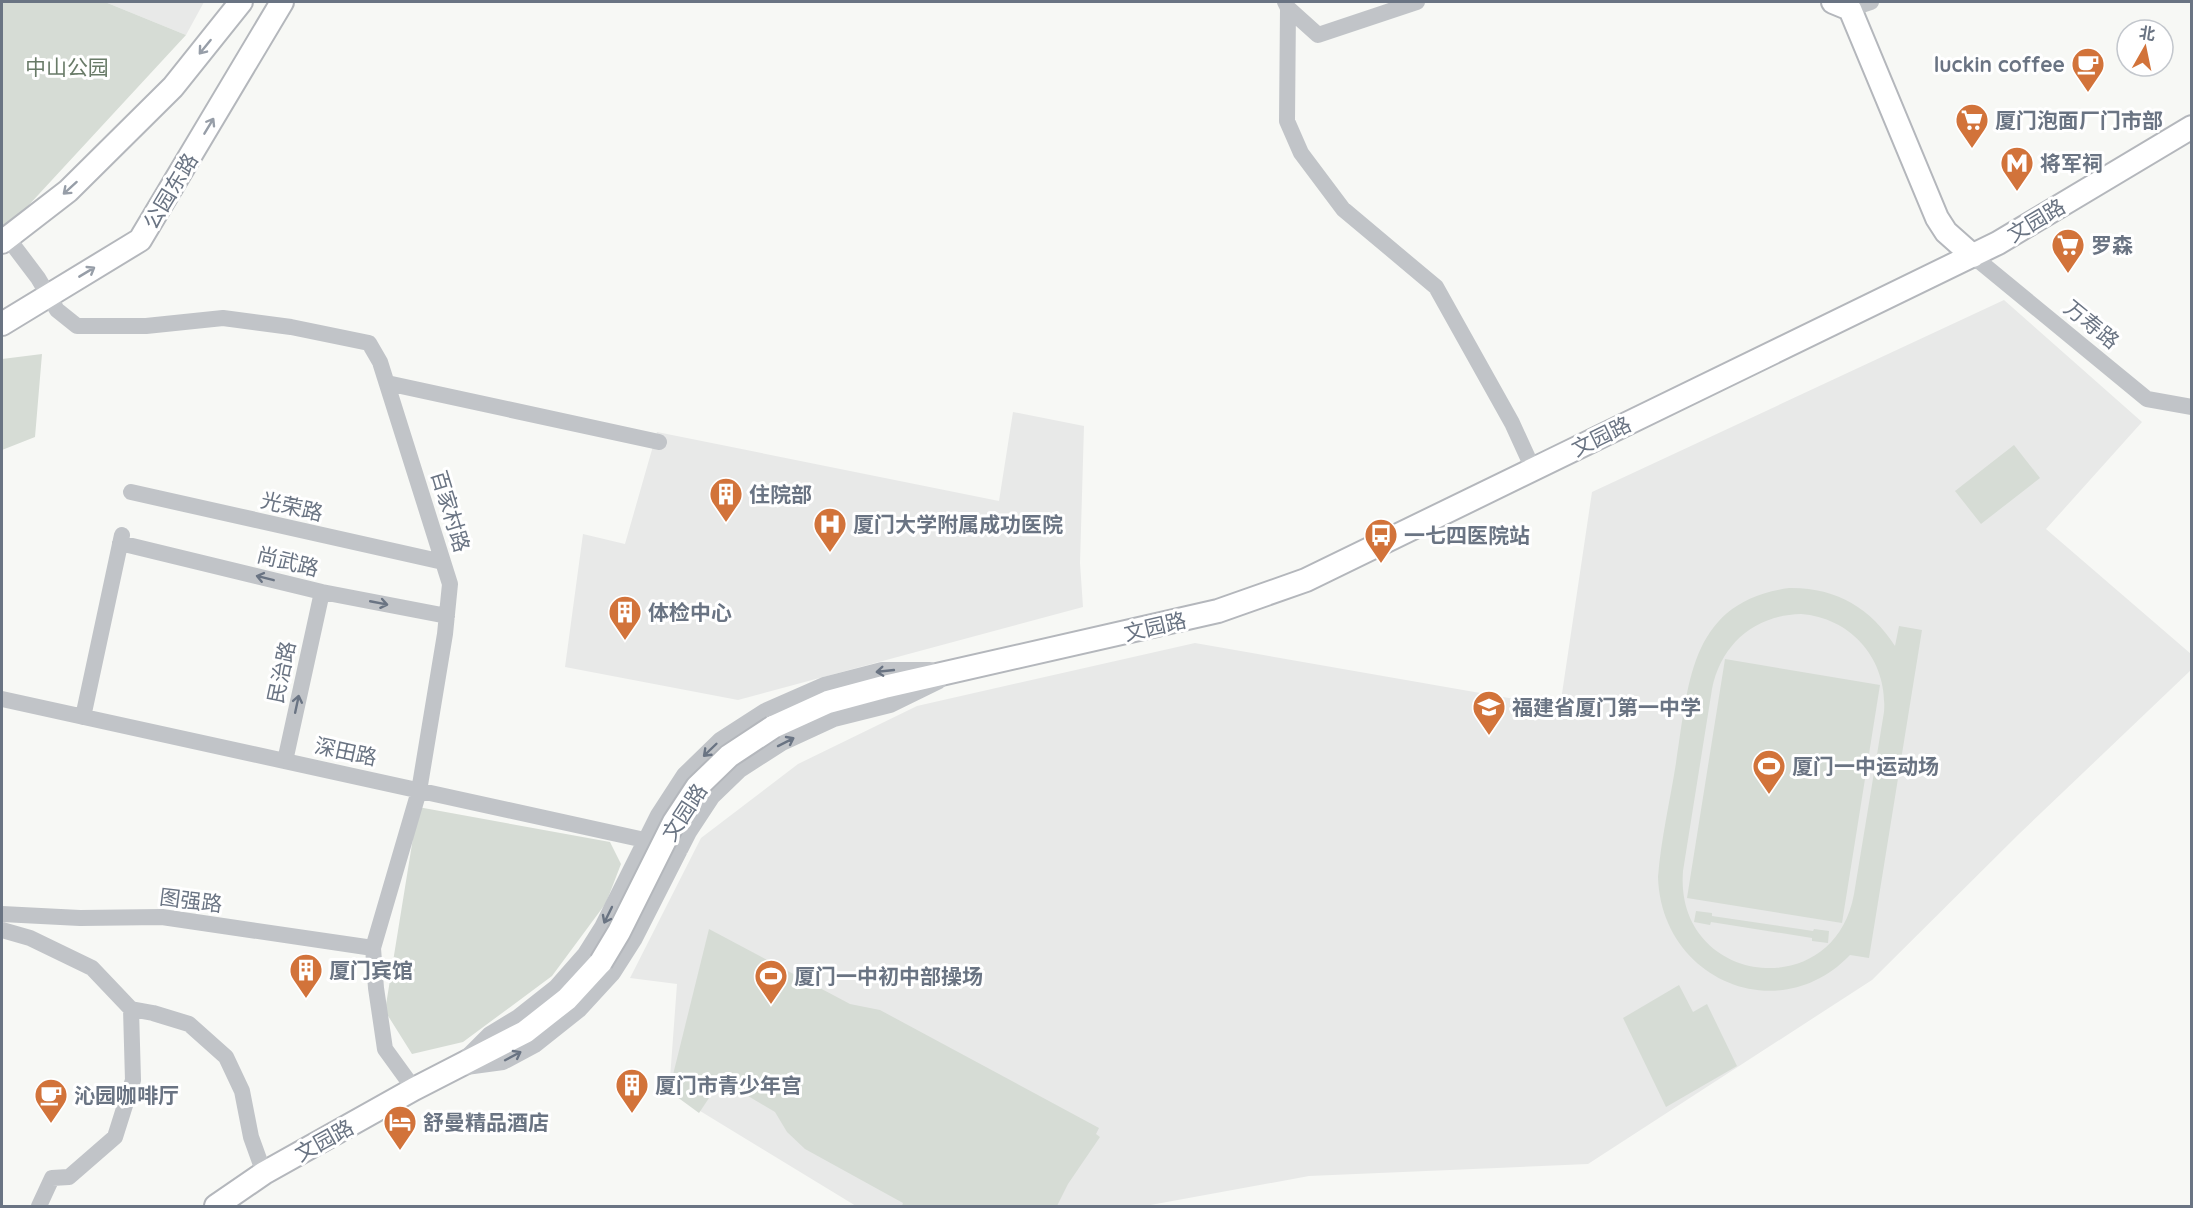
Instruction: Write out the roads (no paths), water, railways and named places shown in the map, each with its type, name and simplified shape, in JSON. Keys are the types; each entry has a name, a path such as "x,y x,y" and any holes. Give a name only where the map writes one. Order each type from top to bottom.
{"main road":[{"path":"4,240 68,191 173,87 241,2"},
{"name":"公园东路","path":"2,324 140,240 282,2"},
{"path":"1841,5 1937,218 1946,232 1973,256"},
{"name":"文园路","path":"216,1206 264,1173 414,1089 525,1032 567,999 601,962 619,932 674,822 697,787 729,756 773,727 828,702 1218,611 1306,580 1973,256 2192,127"}],"street":[{"path":"1287,5 1318,35 1417,2"},
{"path":"1841,5 1871,2"},
{"path":"1287,5 1287,121 1302,153 1343,209 1436,287 1512,423 1533,469"},
{"name":"百家村路","path":"4,240 38,278 57,310 77,326 146,326 223,318 291,327 369,343 380,362 450,584 419,790 374,948 376,988 385,1049 414,1089"},
{"name":"万寿路","path":"1973,256 2148,399 2192,407"},
{"path":"387,383 659,442"},
{"name":"光荣路","path":"131,492 443,562"},
{"name":"尚武路","path":"83,717 121,538 322,592 447,616"},
{"name":"民治路","path":"285,761 322,592"},
{"path":"456,1069 490,1034 518,1017 556,987 585,954 602,927 658,815 684,775 720,740 765,711 824,685 882,670 964,669"},
{"path":"456,1069 503,1062 535,1045 579,1010 613,973 634,940 681,848 712,796 740,770 782,743 834,719 890,705 964,669"},
{"name":"深田路","path":"2,699 681,848"},
{"name":"图强路","path":"2,914 80,918 162,916 374,948"},
{"path":"2,930 30,938 92,968 131,1009 189,1024 226,1058 242,1090 251,1137 264,1173"},
{"path":"39,1206 52,1178 69,1177 115,1137 133,1080 131,1009"}],"place":[{"name":"luckin coffee","path":"2088,93"},
{"name":"厦门泡面厂门市部","path":"1972,149"},
{"name":"将军祠","path":"2017,192"},
{"name":"罗森","path":"2068,274"},
{"name":"住院部","path":"726,523"},
{"name":"厦门大学附属成功医院","path":"830,553"},
{"name":"一七四医院站","path":"1381,564"},
{"name":"体检中心","path":"625,641"},
{"name":"福建省厦门第一中学","path":"1489,736"},
{"name":"厦门一中运动场","path":"1769,795"},
{"name":"厦门宾馆","path":"306,999"},
{"name":"厦门一中初中部操场","path":"771,1005"},
{"name":"厦门市青少年宫","path":"632,1114"},
{"name":"沁园咖啡厅","path":"51,1124"},
{"name":"舒曼精品酒店","path":"400,1151"}],"park label":[{"name":"中山公园","path":"67,67"}]}
